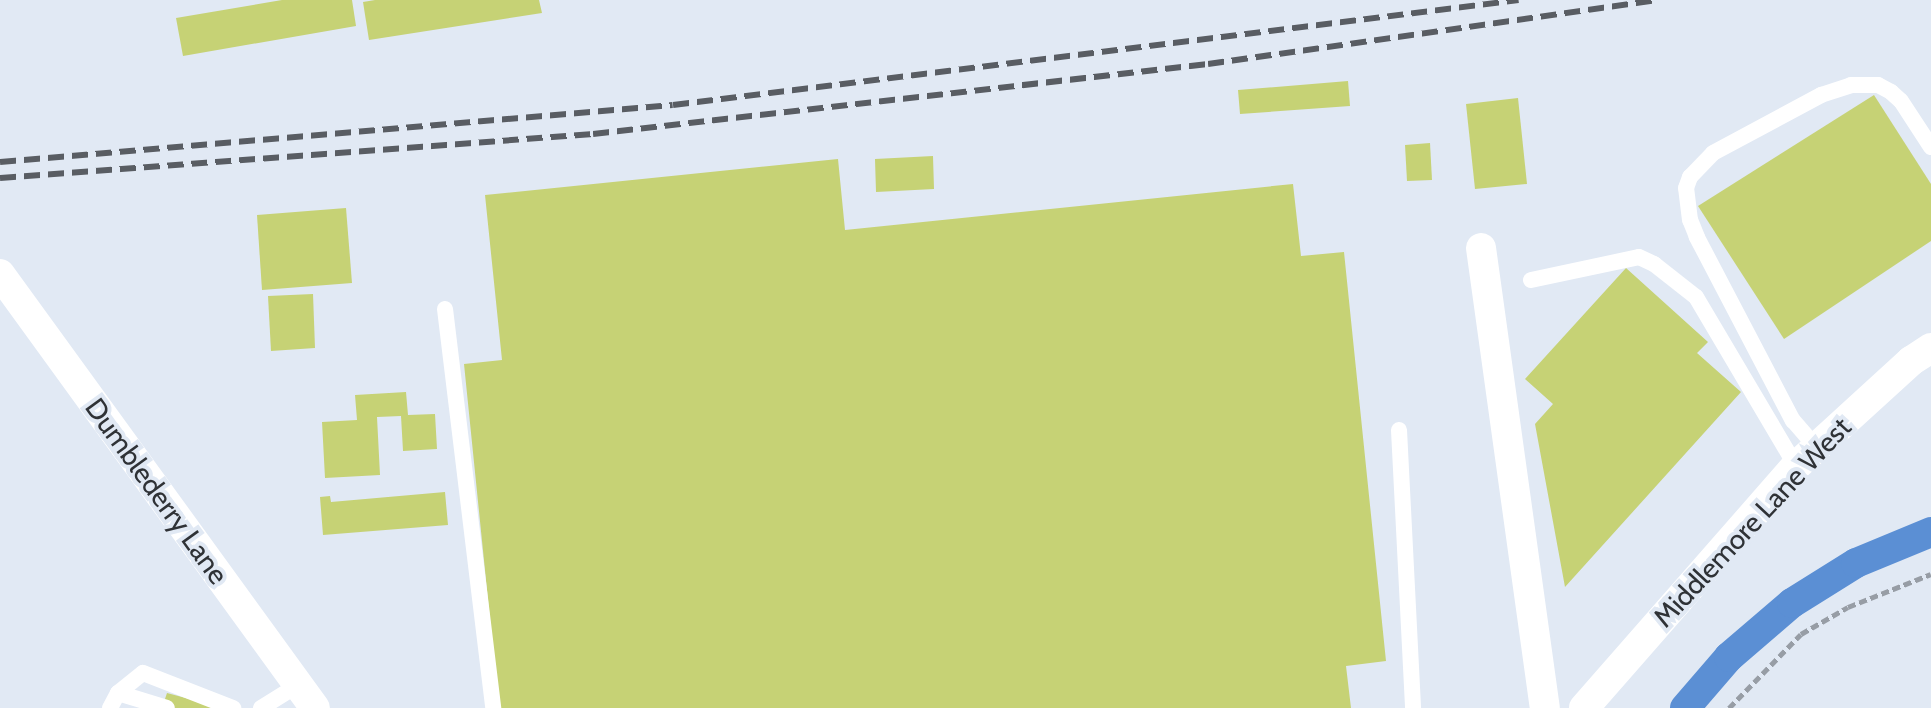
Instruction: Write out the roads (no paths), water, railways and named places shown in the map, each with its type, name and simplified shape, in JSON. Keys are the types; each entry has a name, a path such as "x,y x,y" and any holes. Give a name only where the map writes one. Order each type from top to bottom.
{"street":[{"path":"1481,248 1545,708"},
{"name":"Dumblederry Lane","path":"8,286 306,697"},
{"name":"Middlemore Lane West","path":"1584,708 1806,457 1911,361 1931,348"}],"lane":[{"path":"1806,457 1793,421 1697,237 1690,220 1686,188 1690,177 1713,153 1821,95 1851,85 1878,85 1891,92 1901,101 1931,147"},
{"path":"1531,280 1639,257 1654,264 1696,297 1806,457"},
{"path":"445,309 493,708"},
{"path":"1399,430 1413,708"},
{"path":"114,700 143,673 233,708"},
{"path":"261,708 306,697"},
{"path":"114,700 167,708"}],"waterway":[{"path":"1685,708 1729,657 1792,603 1856,563 1931,532"}],"railway":[{"path":"0,162 673,105 1519,0"},
{"path":"0,178 593,134 1208,64 1655,0"}]}
